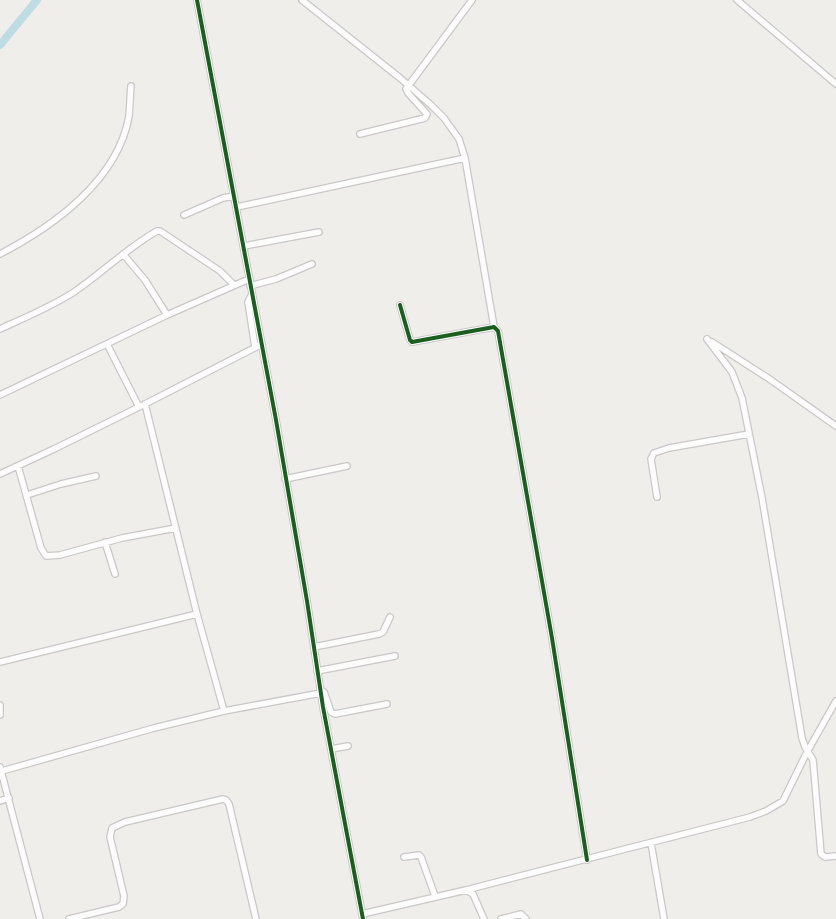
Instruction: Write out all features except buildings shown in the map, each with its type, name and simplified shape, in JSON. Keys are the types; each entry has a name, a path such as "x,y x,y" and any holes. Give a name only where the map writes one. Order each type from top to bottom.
{"street":[{"path":"197,0 262,344 286,479 320,691 362,916 435,896 466,890 587,860 750,817 778,805 783,801 807,752 836,701"},
{"path":"302,0 408,84 444,118 459,139 465,158 494,327 498,331 502,350 515,434 552,638 587,860"},
{"path":"360,134 425,118 427,114 408,94 406,89 408,84 472,0"},
{"path":"737,0 836,84"},
{"path":"0,254 50,224 75,205 91,188 119,146 129,116 131,86"},
{"path":"237,208 465,158"},
{"path":"184,215 223,198 234,196"},
{"path":"0,329 72,293 140,241 157,231 160,231 220,271 234,285"},
{"path":"244,246 319,232"},
{"path":"123,254 145,280 167,315"},
{"path":"250,286 276,279 312,264"},
{"path":"0,395 167,315 249,279"},
{"path":"252,294 248,302 255,347"},
{"path":"400,305 412,342 494,327"},
{"path":"836,426 768,378 707,339 732,372 742,398 762,498 802,738 807,752 813,760 821,854 825,857 836,856"},
{"path":"107,344 139,407"},
{"path":"0,474 139,407 262,344"},
{"path":"145,404 197,614 224,711"},
{"path":"657,497 652,459 654,453 669,448 749,434"},
{"path":"18,466 42,548 46,556 60,555 105,542 176,528"},
{"path":"286,479 347,466"},
{"path":"27,495 61,484 96,476"},
{"path":"105,542 115,574"},
{"path":"0,662 197,614"},
{"path":"314,647 379,634 383,632 390,616"},
{"path":"317,671 395,656"},
{"path":"40,919 1,769 224,711 320,691 324,692 331,712 335,714 387,704"},
{"path":"0,705 0,715"},
{"path":"331,749 348,746"},
{"path":"0,800 9,798"},
{"path":"69,919 123,904 124,896 110,838 112,828 125,822 223,799 226,800 228,804 256,919"},
{"path":"651,843 664,919"},
{"path":"404,857 419,855 421,857 435,896"},
{"path":"466,890 473,894 484,919"},
{"path":"501,919 521,914 526,919"}],"waterway":[{"path":"0,45 37,0"}],"cycle path":[{"path":"197,0 276,420 307,601 323,707 363,919"},
{"path":"400,305 410,340 412,342 494,327 498,331 552,638 587,860"}]}
